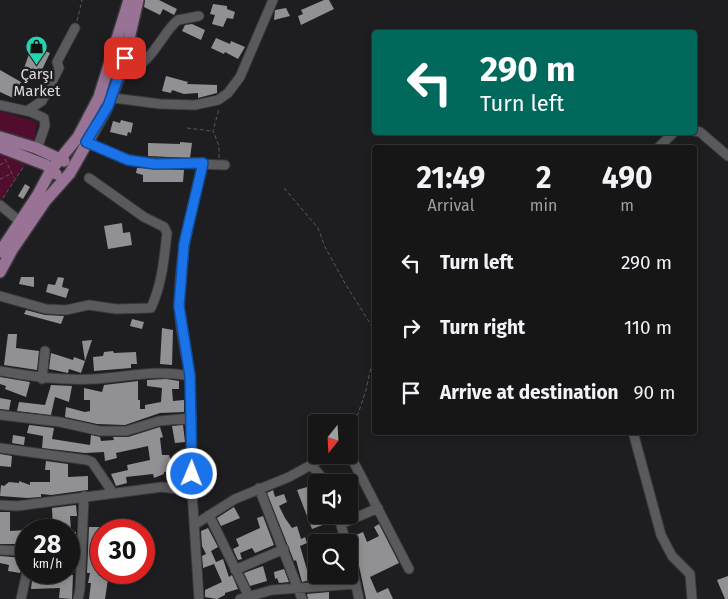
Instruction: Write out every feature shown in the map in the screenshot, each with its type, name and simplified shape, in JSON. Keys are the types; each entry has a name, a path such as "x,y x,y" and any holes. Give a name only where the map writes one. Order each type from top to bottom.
{"main road":[{"path":"0,272 51,170 78,137 99,97 129,0"},
{"path":"0,252 74,166 111,98 122,69 138,0"},
{"path":"0,137 34,153 51,170 64,179"},
{"path":"1,151 34,153 59,158 74,166"}],"street":[{"path":"99,97 160,104 195,104 218,100 228,93 240,77 273,0"},
{"path":"109,66 122,69 132,68 146,59 178,20 198,16"},
{"path":"27,111 42,101 59,68 57,62 75,28"},
{"path":"0,105 41,115 45,122 34,153"},
{"path":"697,131 728,156"},
{"path":"661,145 671,135"},
{"path":"86,142 128,160 155,164 203,163 222,165"},
{"path":"199,599 192,491 190,376 179,306 184,244 203,163"},
{"path":"0,296 46,309 66,310 89,305 116,309 151,308 158,294 162,275 167,234 164,227 144,217 89,178"},
{"path":"0,205 24,225"},
{"path":"42,379 45,351"},
{"path":"0,371 42,379 97,379 140,373 174,373 190,376"},
{"path":"0,415 60,422 100,431 126,431 159,421 192,418"},
{"path":"634,435 660,535 672,556 690,574 692,599"},
{"path":"0,448 92,462 113,492"},
{"path":"194,525 259,488 288,478 311,464 319,474"},
{"path":"355,464 409,569"},
{"path":"0,505 17,506 162,487 192,491"},
{"path":"259,488 302,599"},
{"path":"78,599 84,496"},
{"path":"358,517 378,508"},
{"path":"209,515 246,598 298,588 356,584 359,599"},
{"path":"341,524 344,534"},
{"path":"235,570 284,549"},
{"path":"0,550 15,550"},
{"path":"21,599 24,584"}],"path":[{"path":"75,28 82,0"},
{"path":"218,100 219,110 213,131 219,146 222,165"},
{"path":"188,128 213,131"},
{"path":"1,151 14,179"},
{"path":"0,205 14,179 34,153"},
{"path":"0,165 6,162"},
{"path":"0,176 1,179 12,174"},
{"path":"284,188 318,228 342,277 372,326"},
{"path":"358,414 372,363"}],"shaded area":[{"path":"0,111 37,122 34,143 0,133"},
{"path":"0,152 27,162 0,202"}],"building":[{"path":"145,0 159,0 177,9 174,15 163,9 160,15 144,7"},
{"path":"324,0 329,0 334,9 301,25 298,16 303,14 301,10"},
{"path":"213,4 227,6 227,9 235,12 233,19 227,18 223,27 212,24 215,15 210,14"},
{"path":"286,8 290,16 274,20 275,10"},
{"path":"192,24 205,30 201,40 182,31 185,25"},
{"path":"216,38 230,44 231,41 245,47 238,59 225,52 224,54 211,48"},
{"path":"32,46 50,53 39,76 24,68"},
{"path":"0,70 21,82 13,98 0,92"},
{"path":"166,76 188,82 187,84 217,85 217,93 198,98 198,93 184,94 172,90 171,93 162,91"},
{"path":"121,120 133,123 131,133 128,132 127,136 110,132 113,121 120,123"},
{"path":"180,142 192,143 190,158 148,156 148,143 180,144"},
{"path":"137,168 184,170 183,182 143,182 143,175 136,173"},
{"path":"25,184 30,187 23,199 18,196"},
{"path":"122,223 123,233 130,232 132,245 108,249 104,226"},
{"path":"21,277 34,277 34,287 19,284"},
{"path":"58,277 64,278 62,287 69,289 66,298 46,292 48,284 55,285"},
{"path":"26,310 45,315 64,316 61,324 24,314"},
{"path":"132,319 144,322 142,329 130,326"},
{"path":"162,328 173,330 172,365 160,364"},
{"path":"8,334 17,334 16,348 39,351 37,370 4,365"},
{"path":"92,340 85,361 82,341"},
{"path":"113,351 114,353 136,352 137,364 131,364 131,368 94,371 93,357 103,356 104,352"},
{"path":"51,353 73,360 74,357 85,361 81,373 69,369 68,373 49,369"},
{"path":"0,377 30,382 26,397 5,389 6,386 0,384"},
{"path":"166,379 179,381 179,389 172,389 173,401 184,400 184,412 160,413 125,425 97,424 65,417 66,407 85,412 90,411 90,400 84,400 84,388 102,392 104,385 138,381 140,409 145,409 145,405 161,402 162,388 147,386 147,380"},
{"path":"51,385 72,386 69,402 55,397 51,415 17,411 19,402 45,405"},
{"path":"0,398 11,400 9,410 0,409"},
{"path":"29,425 54,428 52,439 90,445 91,435 100,437 101,441 114,440 113,437 128,437 160,427 163,437 160,438 162,455 169,455 174,471 164,472 164,474 154,478 153,474 126,477 127,483 116,486 111,474 128,470 127,465 150,460 148,446 116,453 117,458 105,461 104,452 85,453 42,448 43,436 27,433"},
{"path":"183,425 185,442 175,443 172,426"},
{"path":"13,435 25,437 24,445 12,443"},
{"path":"0,454 12,456 11,467 0,466"},
{"path":"185,454 185,470 181,470 177,455"},
{"path":"46,461 68,464 68,477 88,476 88,490 51,495 41,494 41,497 27,498 0,496 1,485 4,486 9,482 19,483 19,481 30,485 30,482 50,482 50,470 45,470"},
{"path":"307,487 308,489 308,519 297,490"},
{"path":"273,490 275,497 284,494 287,502 279,506 292,528 297,526 301,539 305,537 307,543 300,546 308,573 308,580 302,582 296,560 294,561 267,493"},
{"path":"76,505 77,516 70,516 70,519 52,519 52,508"},
{"path":"234,507 240,518 221,526 217,518"},
{"path":"0,512 10,512 10,531 15,531 15,544 0,544"},
{"path":"263,516 274,545 255,553 252,548 240,553 242,559 238,560 233,549 239,546 236,539 260,528 257,518"},
{"path":"310,524 325,524 312,529"},
{"path":"379,524 399,563 370,577 377,593 388,588 393,599 366,599 358,561 358,534 363,532 367,542 379,536 374,527"},
{"path":"89,527 90,527 90,573 87,573"},
{"path":"208,528 218,547 211,551 216,562 223,559 229,577 232,575 238,589 225,593 225,595 217,599 205,597 205,590 222,582 214,564 203,568 202,556 206,554 202,546 201,531"},
{"path":"0,556 15,557 15,572 8,571 9,565 0,563"},
{"path":"263,566 267,581 250,586 244,573"},
{"path":"284,569 289,582 279,583 277,578 275,579 274,572"},
{"path":"728,576 728,599 725,599 717,580"},
{"path":"32,584 73,584 72,599 59,598 60,588 31,589"},
{"path":"91,584 107,584 105,599 89,599"},
{"path":"329,592 329,599 308,599 307,594"}],"place":[{"name":"Çarşı Market","path":"37,65"}],"route":[{"path":"125,58 108,106 86,142 128,160 155,164 203,163 184,244 179,306 190,376 192,474"}]}
